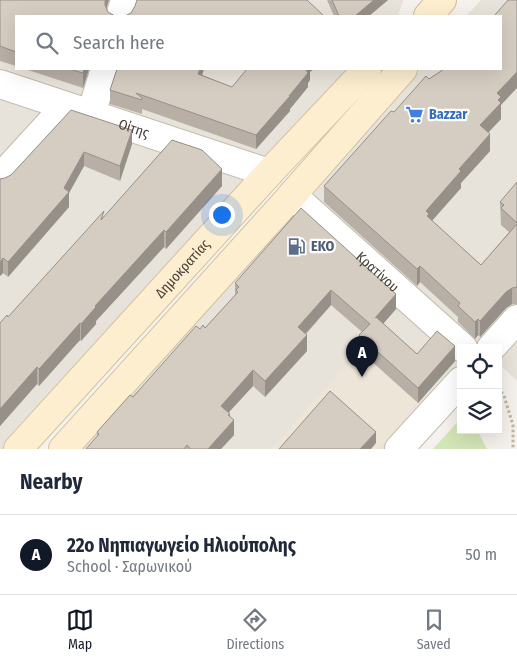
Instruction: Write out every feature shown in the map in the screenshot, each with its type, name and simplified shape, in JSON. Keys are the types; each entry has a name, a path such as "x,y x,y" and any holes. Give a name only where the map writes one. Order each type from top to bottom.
{"street":[{"path":"120,15 125,0"},
{"path":"429,15 442,0"},
{"path":"0,178 78,110 103,70"},
{"name":"Δημοκρατίας","path":"18,449 269,173 366,70"},
{"path":"63,449 402,70"},
{"name":"Οίτης","path":"0,84 269,173"},
{"name":"Κρατίνου","path":"292,195 459,344"},
{"path":"495,344 517,319"},
{"path":"399,449 457,385"}],"path":[{"path":"499,389 504,396 513,425 513,449"}],"shaded area":[{"path":"0,0 403,0 398,15 15,15 15,70 349,70 5,449 0,449"},
{"path":"481,0 517,0 517,381 502,367 502,344 457,344 457,378 393,449 74,449 417,70 502,70 502,15 467,15"},
{"path":"359,350 418,403 378,449 271,449"}],"green space":[{"path":"457,422 457,434 479,434 487,449 433,449"}],"building":[{"path":"0,0 105,0 108,12 113,15 15,15 15,52 0,46"},
{"path":"137,0 307,0 323,15 127,15 131,13"},
{"path":"332,0 374,0 356,15 339,15"},
{"path":"508,0 517,0 517,72 497,93 501,97 498,100 501,103 480,125 490,134 426,211 429,214 427,216 481,265 517,224 517,287 506,292 480,321 478,319 475,322 458,306 460,303 420,266 417,269 324,186 391,111 394,112 426,76 429,79 442,70 502,70 502,15 495,15"},
{"path":"72,70 84,70 83,73"},
{"path":"117,70 200,70 198,74 232,87 246,70 306,70 308,73 256,135 136,93 142,100 110,90"},
{"path":"71,110 132,130 120,166 84,152 64,188 69,192 8,262 3,258 0,262 0,179 11,175"},
{"path":"172,140 202,150 222,169 166,232 164,230 81,324 39,369 37,367 0,409 0,323 7,315 8,317 104,211 101,220"},
{"path":"517,182 517,223 501,208 504,205 500,202"},
{"path":"301,208 396,294 375,318 417,354 437,331 455,346 418,388 359,335 370,324 331,290 298,327 307,335 265,381 253,370 221,406 234,420 208,449 191,449 187,445 184,449 86,449 99,434 97,432 130,395 133,397 196,326 200,329 203,325 205,328 238,292 236,290 239,287 235,283"},
{"path":"330,391 376,432 360,449 279,449"}],"place":[{"name":"Bazzar","path":"415,114"},
{"name":"EKO","path":"297,246"},
{"name":"22ο Νηπιαγωγείο Ηλιούπολης","path":"362,377"}]}
